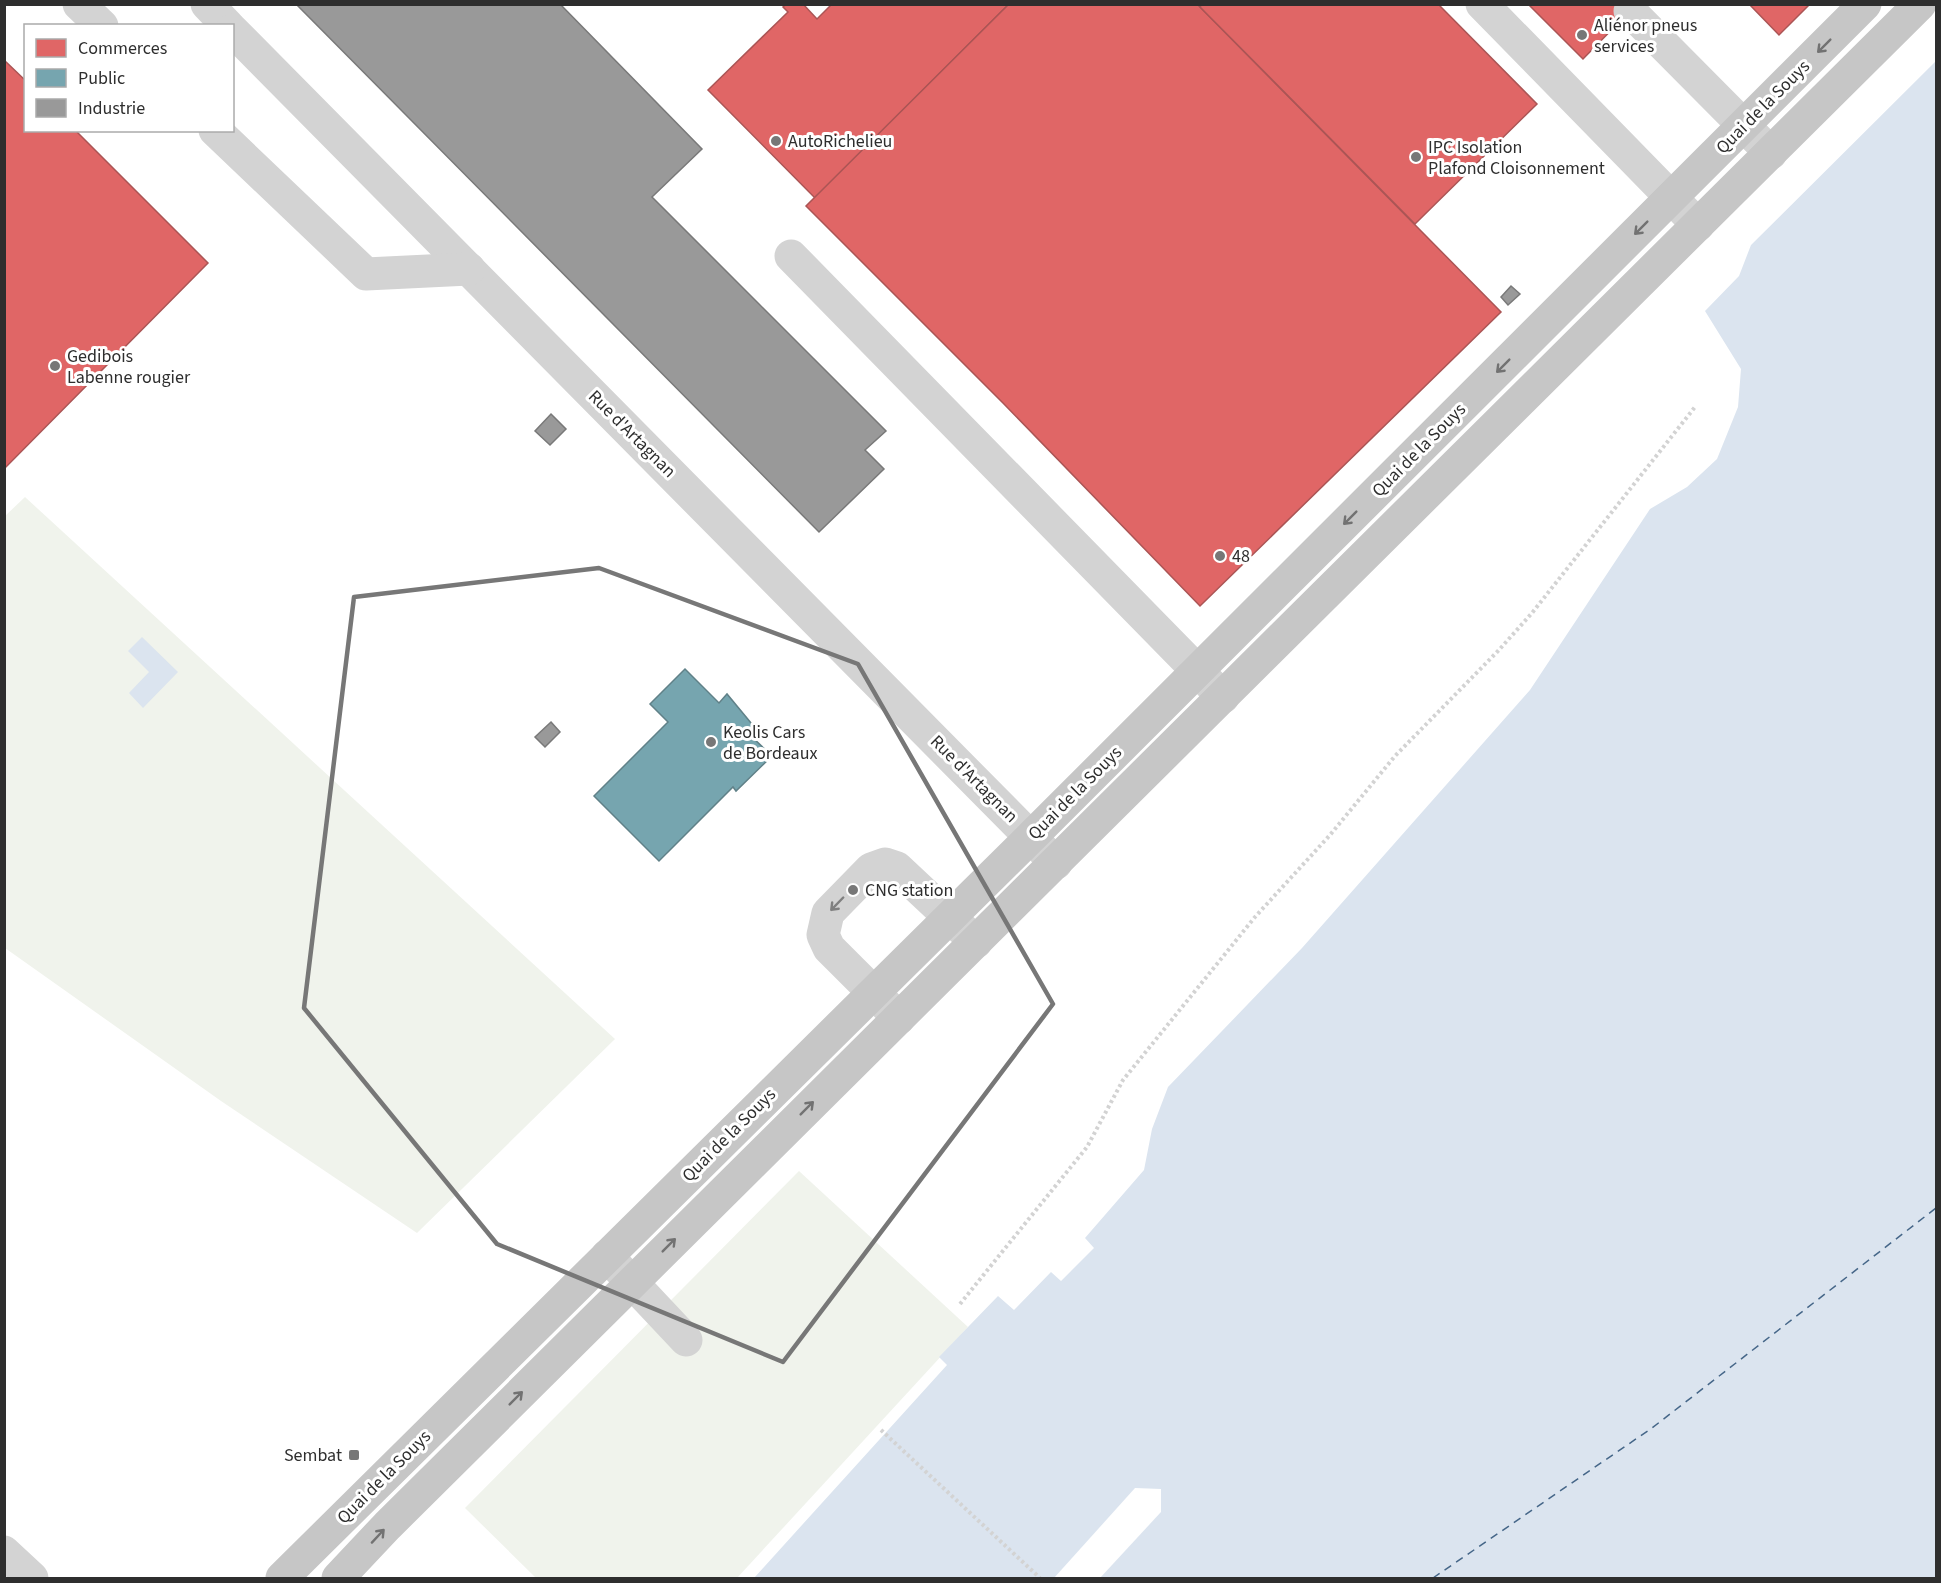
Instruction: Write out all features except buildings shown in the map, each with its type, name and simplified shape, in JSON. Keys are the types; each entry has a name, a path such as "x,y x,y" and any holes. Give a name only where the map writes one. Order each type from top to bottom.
{"main road":[{"name":"Quai de la Souys","path":"282,1578 1031,837 1865,4"},
{"name":"Quai de la Souys","path":"347,1569 387,1526 633,1281 1920,4"}],"street":[{"path":"79,4 100,24"},
{"path":"207,4 226,24"},
{"path":"1482,4 1698,225"},
{"path":"1630,11 1771,153"},
{"name":"Rue d'Artagnan","path":"234,32 1056,863"},
{"path":"217,132 366,274 469,269"},
{"path":"791,256 1223,697"},
{"path":"899,1018 830,948 823,935 828,913 860,879 872,868 885,864 897,868 976,942"},
{"path":"607,1256 633,1281 686,1340"},
{"path":"327,1533 347,1569"},
{"path":"4,1552 32,1578"}],"path":[{"path":"960,1304 1087,1147 1123,1080 1255,917 1330,835 1395,756 1532,613 1695,407"},
{"path":"881,1430 1040,1578"}],"highlighted area":[{"path":"599,568 858,664 1053,1004 783,1362 497,1244 304,1008 354,597"}],"shaded area":[{"path":"1936,61 1936,1578 754,1578 947,1365 939,1357 998,1296 1014,1310 1051,1272 1061,1281 1094,1248 1085,1238 1144,1170 1152,1129 1168,1087 1302,948 1530,690 1650,509 1687,487 1717,459 1738,407 1741,369 1705,311 1739,276 1751,245"},
{"path":"25,497 615,1039 417,1233 221,1101 5,948 4,517"},
{"path":"142,637 178,672 143,708 129,693 149,672 128,651"},
{"path":"799,1171 968,1327 737,1578 536,1578 465,1508"}],"pier":[{"path":"1135,1488 1161,1489 1161,1512 1100,1578 1054,1578"}],"ferry route":[{"path":"1433,1578 1652,1428 1936,1208"}],"place":[{"name":"Aliénor pneus services","path":"1582,35"},
{"name":"AutoRichelieu","path":"776,141"},
{"name":"IPC Isolation Plafond Cloisonnement","path":"1416,157"},
{"name":"Gedibois Labenne rougier","path":"55,366"},
{"name":"48","path":"1220,556"},
{"name":"Keolis Cars de Bordeaux","path":"711,742"},
{"name":"CNG station","path":"853,890"},
{"name":"Sembat","path":"354,1455"}]}
